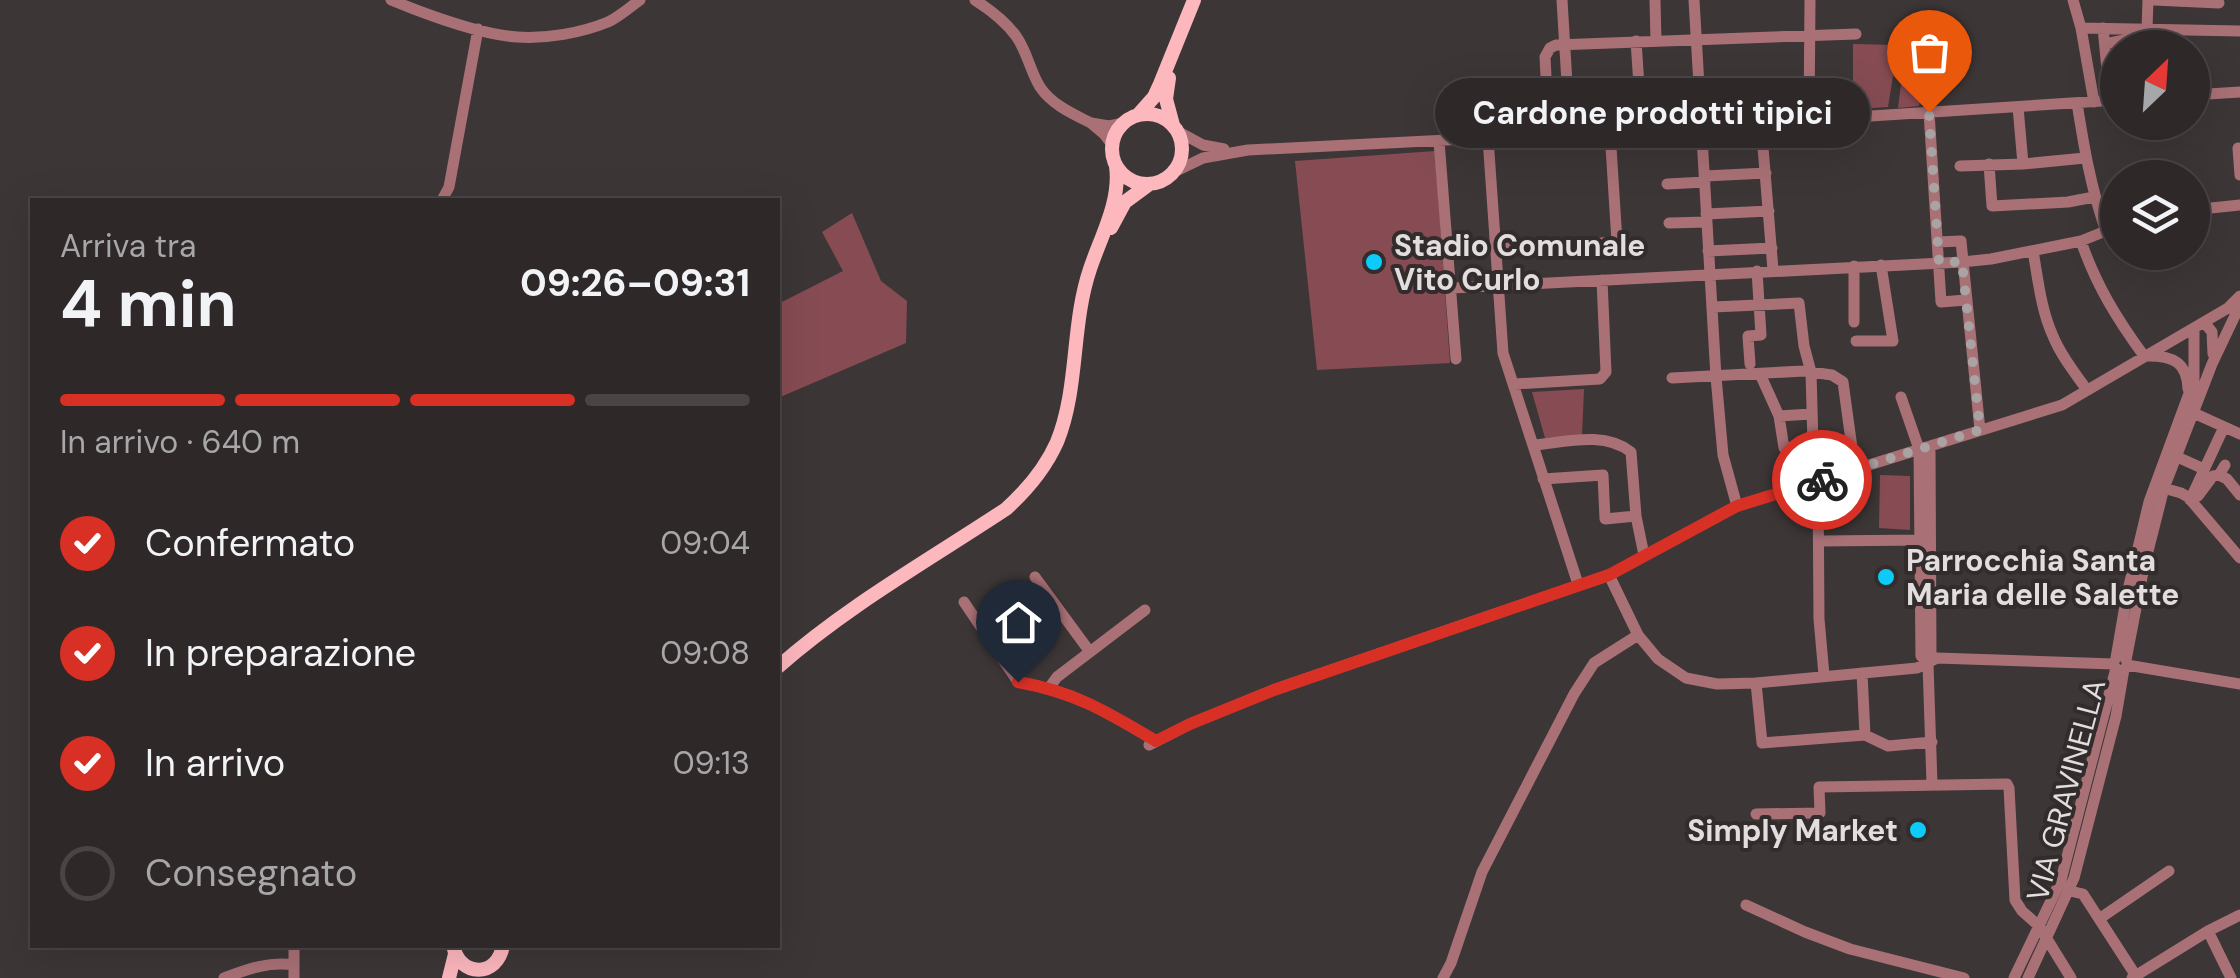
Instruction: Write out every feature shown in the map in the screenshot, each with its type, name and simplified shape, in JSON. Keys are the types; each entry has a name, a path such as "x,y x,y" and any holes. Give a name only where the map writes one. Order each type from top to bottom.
{"main road":[{"path":"780,665 836,621 1006,509 1044,467 1067,406 1084,288 1117,190 1112,146 1115,136 1154,97 1194,0"},
{"path":"1095,254 1125,202 1176,171 1182,156 1166,100 1174,53"},
{"path":"1131,119 1161,117 1176,129"},
{"path":"1116,166 1127,178 1149,184"},
{"path":"454,950 468,974 493,965 502,948"},
{"path":"448,978 454,950"}],"street":[{"path":"392,0 419,12 517,38 573,34 612,20 640,0"},
{"path":"974,0 986,6 1017,38 1040,87 1066,110 1108,126 1131,119"},
{"path":"1562,0 1570,132"},
{"path":"1655,0 1656,40"},
{"path":"1694,0 1716,377 1723,455 1737,506"},
{"path":"1809,119 1810,0"},
{"path":"2072,0 2082,28 2094,102"},
{"path":"2082,28 2234,31 2219,1 2151,0 2140,29"},
{"path":"443,198 478,29"},
{"path":"1550,134 1545,57 1550,48 1566,44 1856,34"},
{"path":"1636,42 1642,130"},
{"path":"2210,94 2240,92"},
{"path":"1176,171 1204,158 1248,150 2100,101"},
{"path":"2077,103 2085,158 2100,208"},
{"path":"2018,107 2023,164"},
{"path":"1929,112 1941,302 1966,300"},
{"path":"1092,122 1112,146"},
{"path":"1762,122 1773,270"},
{"path":"1176,129 1203,145 1248,150"},
{"path":"1586,244 1617,242 1610,131"},
{"path":"1488,138 1503,353 1578,584"},
{"path":"1439,142 1456,359"},
{"path":"2238,148 2240,176"},
{"path":"1960,166 2085,158"},
{"path":"1989,164 1992,206 2094,197"},
{"path":"1666,184 1766,173"},
{"path":"2210,208 2240,206"},
{"path":"1669,224 1768,211"},
{"path":"1452,288 1962,262 2033,251 2100,234"},
{"path":"1938,242 1961,241 1980,430"},
{"path":"2081,241 2092,275 2144,356"},
{"path":"1496,250 1568,245"},
{"path":"1708,252 1772,248"},
{"path":"2033,251 2052,334 2087,390"},
{"path":"1856,341 1893,341 1882,264"},
{"path":"1854,266 1854,322"},
{"path":"1750,364 1748,336 1761,335 1757,271"},
{"path":"1515,384 1600,379 1606,372 1602,280"},
{"path":"964,602 1018,682 1049,688 1099,707 1152,743 1274,690 1609,575 1737,506 2062,405 2228,308 2240,296"},
{"path":"1713,307 1800,303 1811,372 1814,445 1784,448 1779,416 1760,374"},
{"name":"VIA GRAVINELLA","path":"2014,978 2061,880 2120,664 2159,487 2188,410 2240,305"},
{"path":"2199,325 2212,332 2212,364"},
{"name":"VIA GRAVINELLA","path":"2159,487 2175,456 2188,410 2199,325"},
{"path":"2144,356 2166,356 2178,362 2188,377 2188,394"},
{"path":"1672,378 1811,372 1832,375 1843,382 1855,470"},
{"path":"1902,397 1925,448 1932,784"},
{"path":"2188,410 2240,434"},
{"path":"1779,416 1811,414"},
{"path":"2191,502 2224,426"},
{"path":"1534,445 1608,440 1631,452 1636,516 1644,555"},
{"path":"2175,456 2204,469"},
{"path":"2210,456 2240,495"},
{"path":"2191,502 2222,470 2240,472"},
{"path":"1544,478 1603,475 1605,519 1636,516"},
{"path":"1818,481 1819,619 1824,676"},
{"path":"2159,487 2180,492 2240,558"},
{"path":"1818,542 1925,540"},
{"path":"1609,575 1638,635 1658,659 1686,678 1717,684 1917,668 1937,658 2120,664 2240,684"},
{"path":"1035,577 1090,652"},
{"path":"1049,688 1057,676 1145,610"},
{"path":"1443,978 1482,872 1574,694 1594,663 1638,635"},
{"name":"VIA GRAVINELLA","path":"2028,978 2070,891 2116,716 2120,664"},
{"path":"1862,673 1864,735"},
{"path":"1756,683 1762,743 1864,735 1888,746 1932,742"},
{"path":"1756,814 1820,813 1820,786 2007,784 2016,900 2022,912 2039,926 2071,978"},
{"path":"2099,919 2170,870"},
{"path":"2070,891 2083,894 2134,977 2240,914"},
{"path":"1746,905 1850,949 1964,978"},
{"path":"2208,931 2231,978"},
{"path":"224,978 255,966 279,963 294,971"}],"shaded area":[{"path":"1853,44 1898,45 1888,107 1856,109"},
{"path":"1906,44 1933,47 1919,106 1898,108"},
{"name":"Stadio Comunale Vito Curlo","path":"1435,151 1450,363 1317,370 1295,161"},
{"path":"852,213 881,281 907,301 906,343 780,397 780,303 843,271 822,232"},
{"path":"1584,389 1582,436 1545,438 1532,392"},
{"path":"1880,475 1910,476 1910,530 1879,528"}],"way so far":[{"path":"1822,480 1980,430 1962,262 1939,262 1929,112"}],"place":[{"name":"Cardone prodotti tipici","path":"1929,112"},
{"name":"Stadio Comunale Vito Curlo","path":"1374,262"},
{"name":"Parrocchia Santa Maria delle Salette","path":"1886,577"},
{"name":"Simply Market","path":"1918,830"}],"route":[{"path":"1018,682 1049,688 1099,707 1156,741 1274,690 1609,575 1737,506 1822,480"}]}
